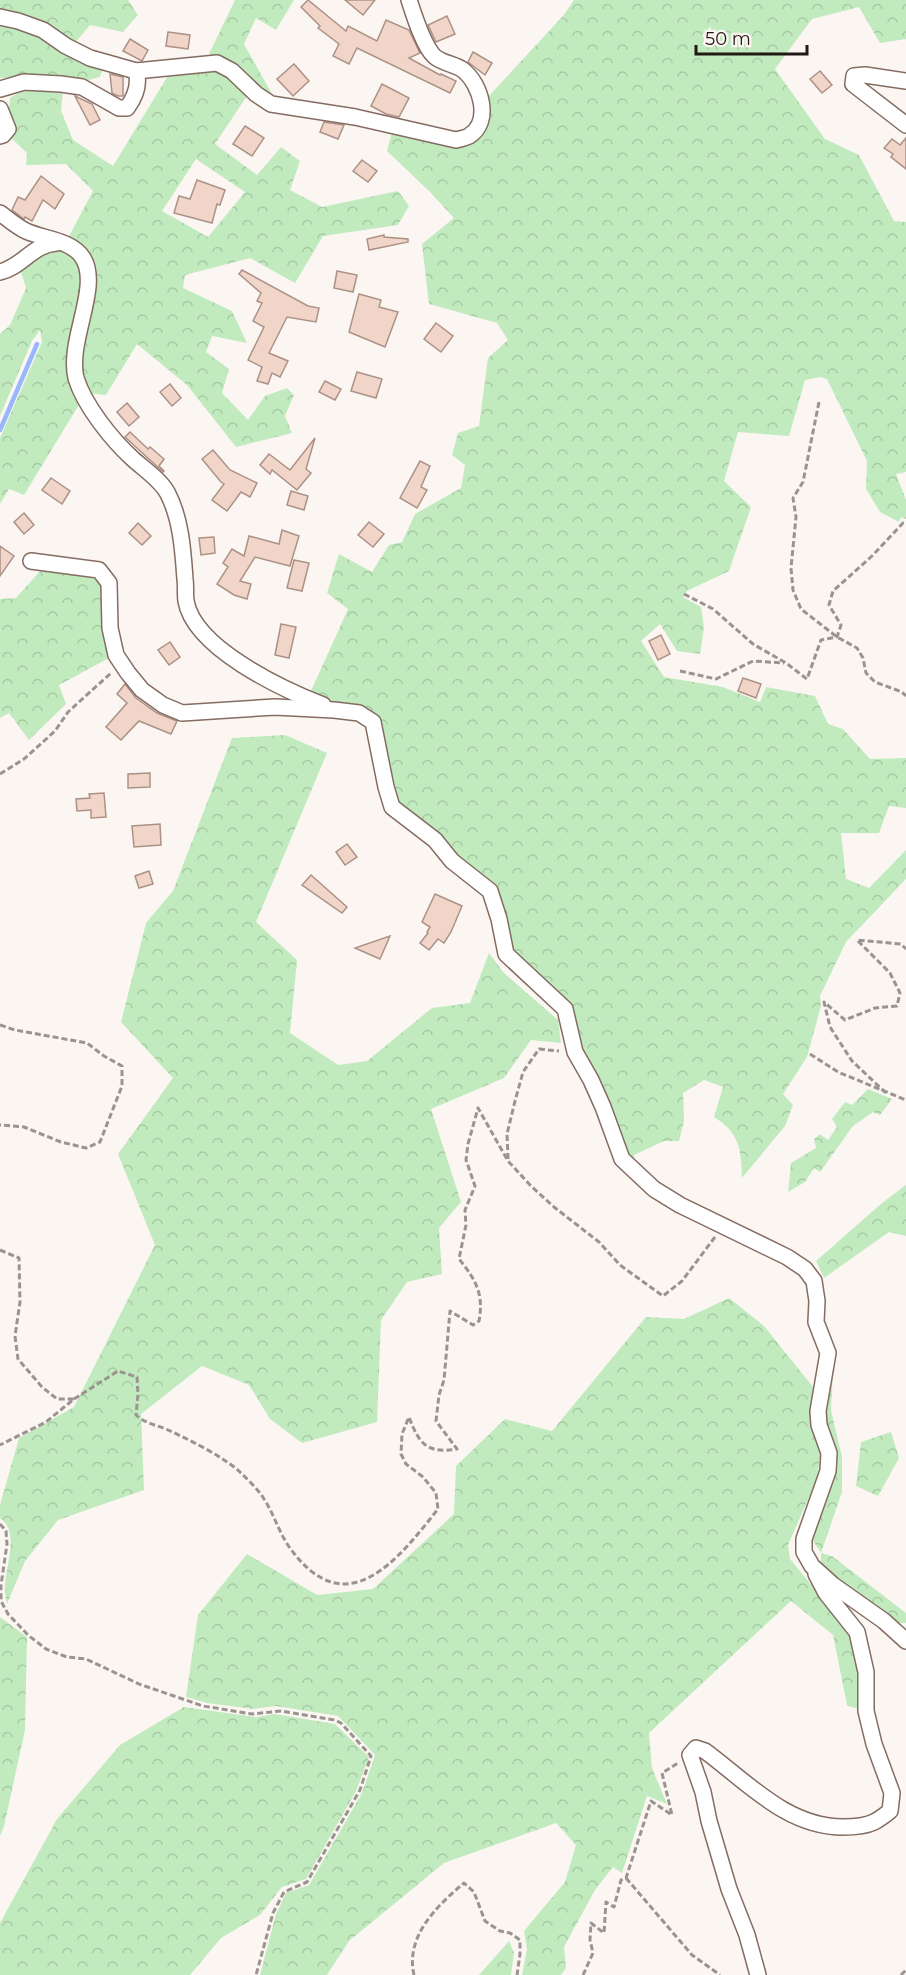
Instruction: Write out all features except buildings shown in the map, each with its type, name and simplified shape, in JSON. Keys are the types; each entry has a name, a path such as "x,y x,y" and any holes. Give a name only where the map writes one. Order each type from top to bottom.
{"street":[{"path":"0,17 43,30 66,46 90,58 136,71 217,63 232,71 256,94 271,104 354,117 456,140 471,135 480,122 483,106 477,89 465,71 435,57 426,45 409,0"},
{"path":"0,89 24,82 82,87 119,108 127,108 135,97 138,77 136,71"},
{"path":"906,81 865,75 854,76 853,84 906,125"},
{"path":"0,110 8,129 0,136"},
{"path":"0,213 24,230 63,243 81,255 89,272 75,354 76,376 84,396 112,437 168,493 177,519 186,601 191,617 203,634 235,661 305,699 334,710"},
{"path":"0,272 10,269 45,243 63,243"},
{"path":"31,561 99,570 109,583 111,634 116,655 142,690 163,705 182,713 275,707 334,710 359,713 373,722 392,807 435,840 452,861 490,891 499,919 506,954 565,1009 575,1052 603,1107 622,1159 654,1189 680,1206 787,1257 805,1269 814,1281 817,1301 816,1322 828,1353 818,1411 819,1425 829,1453 828,1472 804,1539 804,1552 826,1593 857,1632 866,1672 866,1711 874,1744 892,1793 890,1811 873,1823 852,1827 831,1827 805,1822 788,1814 705,1751 696,1748 690,1755 704,1792 709,1821 729,1889 747,1935 758,1975"},
{"path":"812,1566 833,1585 884,1621 906,1641"}],"path":[{"path":"819,402 812,433 809,462 803,482 794,498 796,517 790,568 793,590 801,609 837,637 856,648 863,658 866,673 875,681 902,692 906,696"},
{"path":"837,637 841,625 829,605 833,591 903,524 906,525"},
{"path":"684,594 713,609 753,644 786,663 807,679 821,640 837,637"},
{"path":"680,671 716,679 753,662 786,663"},
{"path":"0,774 24,759 55,731 68,712 122,664"},
{"path":"886,1093 852,1061 830,1027 824,1002 845,1020 875,1008 897,1006 900,993 890,973 857,940 901,944 906,949"},
{"path":"0,1024 15,1030 87,1043 122,1066 122,1086 100,1142 86,1148 61,1142 24,1127 0,1125"},
{"path":"507,1161 507,1134 524,1072 539,1049 575,1052"},
{"path":"810,1054 838,1072 906,1100"},
{"path":"0,1445 46,1422 74,1399 118,1371 137,1377 136,1414 144,1422 168,1430 234,1467 264,1498 288,1546 303,1565 326,1581 354,1584 381,1572 410,1544 438,1509 436,1493 423,1477 406,1464 401,1454 402,1434 409,1418 416,1437 426,1444 439,1452 457,1449 436,1421 439,1395 444,1380 450,1311 473,1325 479,1321 482,1304 479,1292 459,1259 466,1225 465,1210 475,1186 466,1160 478,1108 507,1161 554,1207 599,1242 620,1265 663,1296 682,1281 704,1249 725,1226"},
{"path":"0,1250 19,1258 20,1302 15,1336 18,1359 42,1387 57,1399 74,1399"},
{"path":"0,1524 6,1531 7,1544 1,1585 2,1600 8,1614 46,1649 67,1657 86,1659 139,1684 203,1706 252,1714 281,1711 335,1720 371,1756 360,1790 307,1881 284,1892 273,1913 256,1975"},
{"path":"583,1975 593,1953 590,1940 591,1923 604,1933 606,1902 614,1907 621,1880 626,1878 651,1802 672,1815 662,1773 690,1755"},
{"path":"626,1878 692,1955 720,1975"},
{"path":"414,1975 415,1948 426,1921 464,1883 474,1892 485,1921 520,1940 517,1975"},
{"path":"901,1975 906,1970"}],"green space":[{"path":"0,0 128,0 138,15 123,32 90,25 74,44 0,12"},
{"path":"235,0 294,0 276,30 256,18 244,44 272,94 259,88 235,65 209,54"},
{"path":"574,0 906,0 906,39 880,43 859,7 812,19 775,69 825,139 859,155 894,221 906,222 906,472 896,474 906,500 906,519 901,517 899,522 880,512 866,489 867,461 827,379 820,377 805,380 789,436 738,432 724,481 751,507 729,571 687,591 683,597 701,607 704,628 700,654 677,651 660,624 641,641 664,677 723,687 760,702 766,687 815,696 828,724 843,729 870,759 906,758 906,808 889,806 879,833 841,833 846,879 869,888 906,850 906,879 846,942 820,996 821,1006 807,1057 783,1094 793,1105 785,1126 742,1178 740,1151 734,1136 723,1123 714,1117 723,1087 704,1080 683,1093 684,1121 679,1141 664,1141 634,1155 637,1171 623,1152 578,1050 574,1028 510,951 491,888 395,804 382,735 311,691 348,609 327,593 339,554 372,572 389,545 402,542 415,514 461,488 465,465 452,455 458,433 479,426 488,358 508,340 497,323 429,304 422,244 454,218 387,151 392,132 459,144 487,98 563,16"},
{"path":"0,21 18,24 103,66 100,77 84,81 34,76 0,78"},
{"path":"214,67 249,93 215,144 257,175 281,147 300,161 290,190 322,207 398,191 409,206 398,225 323,236 295,283 250,258 185,275 183,288 232,311 247,343 212,336 206,352 229,369 222,393 248,420 265,396 287,388 294,395 285,416 292,433 236,447 187,385 137,344 106,395 86,393 79,372 93,271 68,238 93,191 66,164 26,165 27,153 9,136 14,126 9,109 10,98 28,91 63,90 61,111 73,140 113,166 169,74","holes":["196,159 245,192 208,237 162,211"]},
{"path":"45,249 69,252 85,273 80,403 24,495 9,489 0,504 0,438 42,342 40,330 32,341 0,416 0,334 10,325 26,288 20,269"},
{"path":"41,570 97,576 102,587 102,627 109,658 59,685 66,704 29,740 9,713 0,718 0,599 16,598"},
{"path":"285,735 327,753 256,922 297,960 290,1033 338,1065 367,1061 432,1008 470,1003 489,953 504,973 558,1020 561,1043 531,1040 504,1078 431,1109 461,1202 439,1228 442,1274 407,1282 381,1320 377,1422 302,1443 270,1419 249,1385 202,1366 141,1414 144,1490 58,1520 25,1561 7,1604 5,1587 11,1540 6,1524 0,1518 0,1505 19,1438 74,1407 155,1245 118,1154 173,1078 121,1022 146,923 173,891 232,738"},
{"path":"868,1089 892,1099 880,1115 873,1112 853,1126 820,1172 814,1168 805,1182 788,1192 791,1163 816,1148 814,1139 820,1134 828,1140 837,1127 832,1119 845,1102 852,1105"},
{"path":"906,1185 906,1236 889,1232 824,1278 816,1261"},
{"path":"729,1298 764,1326 813,1387 810,1418 821,1452 817,1479 788,1545 790,1559 851,1633 860,1672 860,1710 847,1705 833,1635 791,1601 649,1733 652,1768 667,1804 647,1796 622,1873 613,1867 595,1890 564,1947 566,1968 561,1975 522,1975 527,1949 524,1931 565,1882 576,1845 556,1823 444,1863 349,1941 327,1975 260,1975 276,1914 286,1893 309,1885 362,1793 375,1755 338,1716 276,1706 253,1709 207,1703 186,1697 198,1615 247,1554 317,1595 373,1589 454,1514 456,1466 505,1419 552,1431 646,1317 684,1319"},
{"path":"819,1318 825,1322 834,1352 831,1410 842,1457 842,1492 821,1553 811,1538 824,1500 823,1423 831,1351"},
{"path":"891,1432 899,1458 878,1496 856,1486 861,1442"},
{"path":"821,1553 832,1556 906,1613 906,1623 899,1623 821,1566"},
{"path":"0,1617 27,1637 25,1730 0,1836"},
{"path":"184,1707 256,1717 275,1714 335,1724 369,1757 356,1791 306,1879 282,1887 260,1915 221,1938 190,1975 0,1975 0,1923 57,1819 120,1745"},
{"path":"509,1941 514,1953 511,1975 479,1975"}],"waterway":[{"path":"0,430 37,344"}]}
